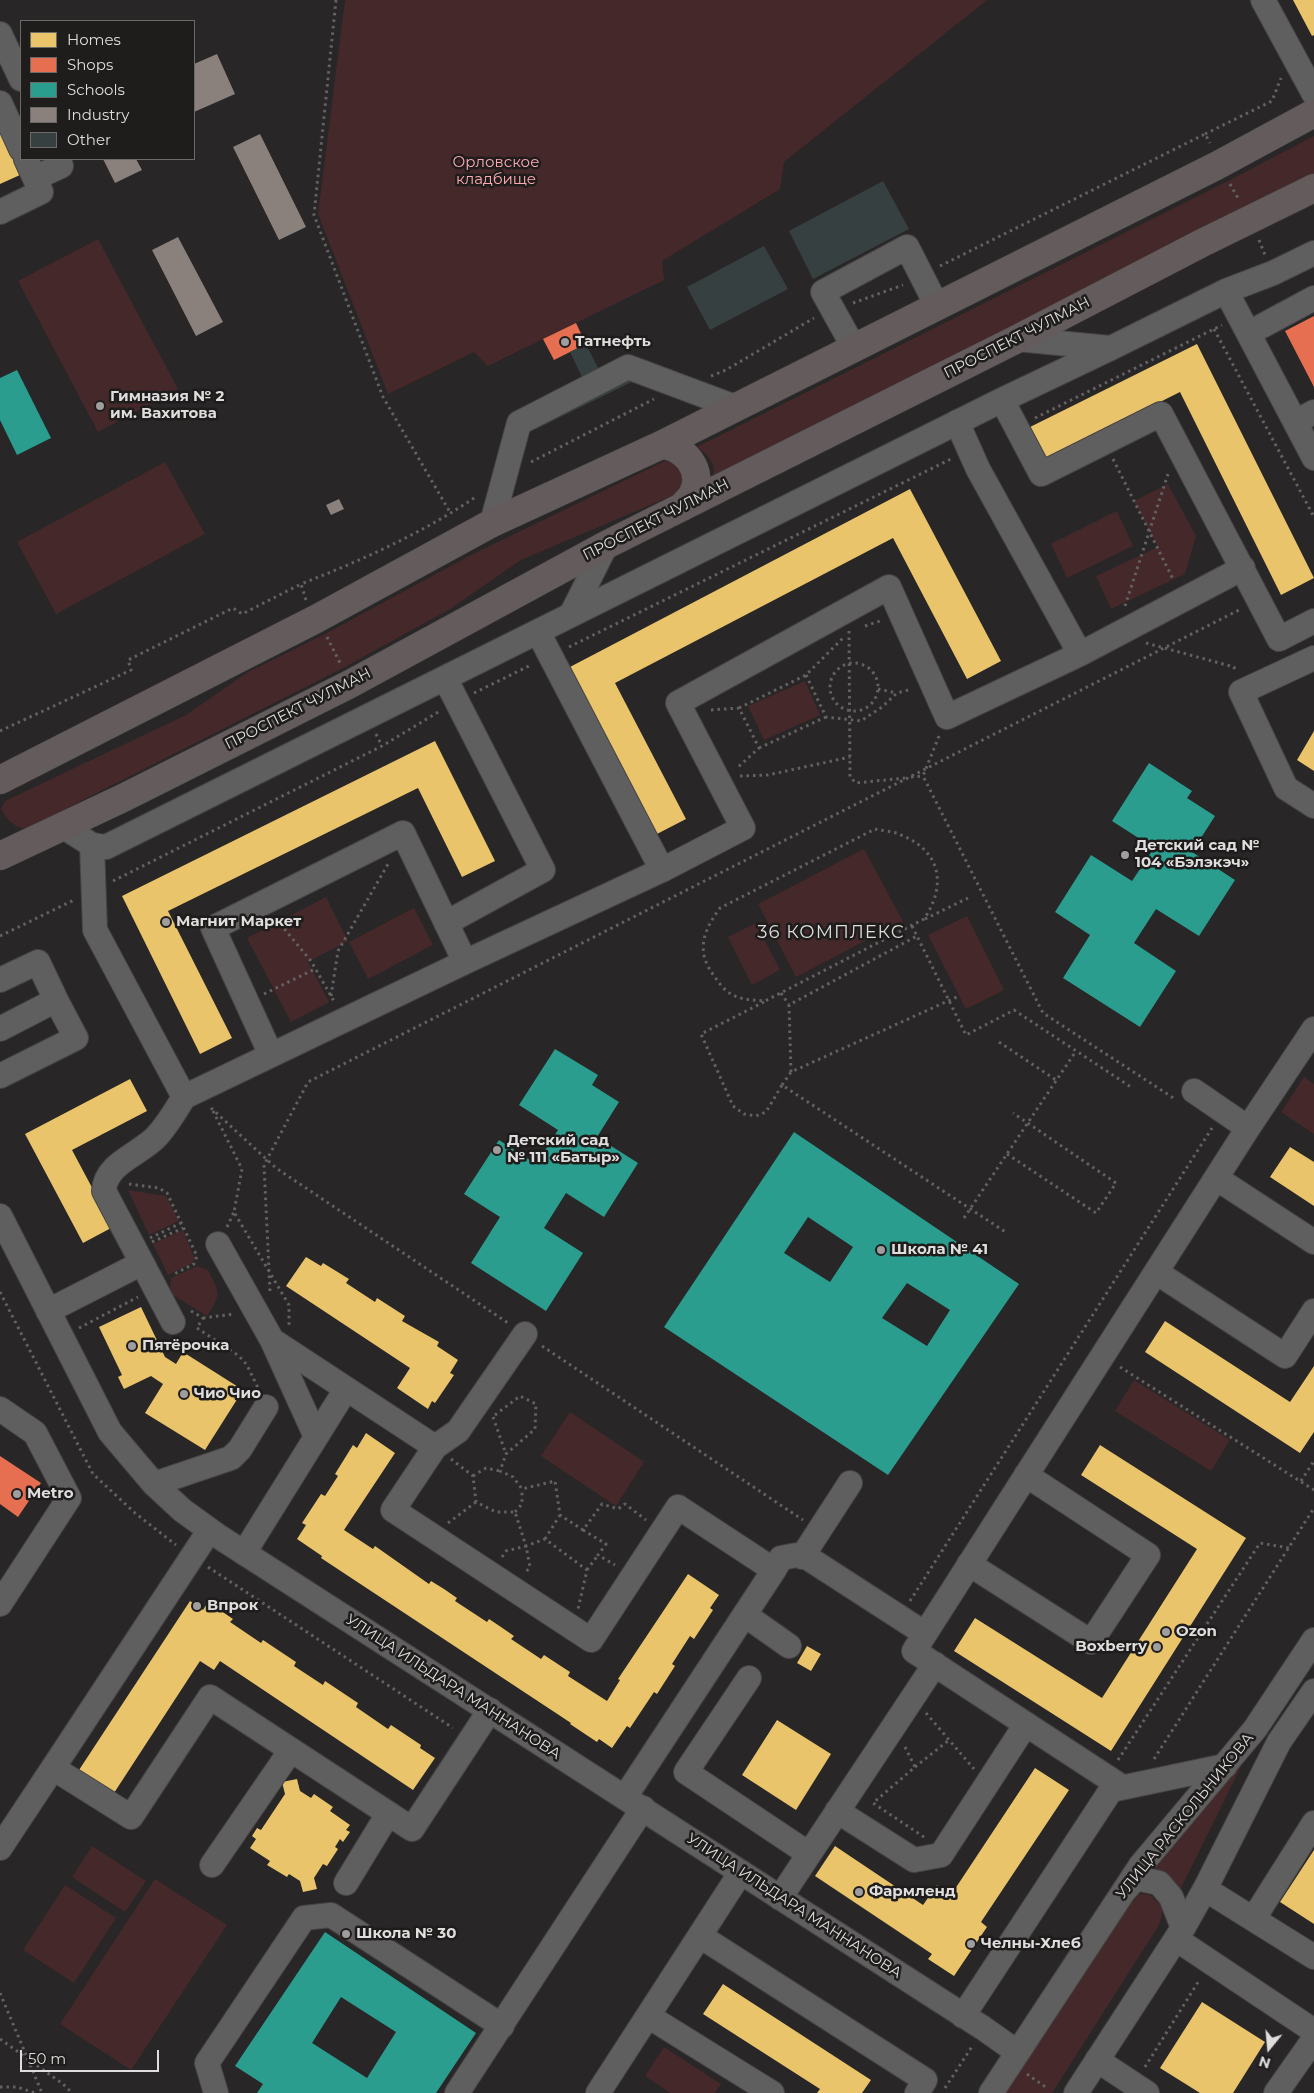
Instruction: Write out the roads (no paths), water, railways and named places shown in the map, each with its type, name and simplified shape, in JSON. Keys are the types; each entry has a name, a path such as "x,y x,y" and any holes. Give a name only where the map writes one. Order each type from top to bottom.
{"main road":[{"path":"0,780 316,619 492,523 661,445 1218,165 1314,113"},
{"name":"ПРОСПЕКТ ЧУЛМАН","path":"0,856 64,827 350,684 606,545 1314,188"},
{"path":"661,445 670,445 683,451 698,477 693,494 682,507"},
{"path":"0,833 29,843"}],"street":[{"path":"1263,0 1301,61 1314,94"},
{"path":"0,34 20,76"},
{"path":"0,102 20,147"},
{"path":"0,212 41,192 30,168 61,166 58,160"},
{"path":"854,348 823,292 907,248 936,306"},
{"path":"64,827 92,845 106,847 957,422 1226,291 1314,253"},
{"path":"1226,291 1244,325 1305,417 1314,458"},
{"path":"1244,325 1314,298"},
{"path":"1017,339 1112,348"},
{"path":"492,523 519,423 628,367 735,407"},
{"path":"1002,400 1041,474 1161,414 1280,639 1314,621"},
{"path":"957,422 978,469 1080,654"},
{"path":"571,615 606,545"},
{"path":"169,1315 153,1284 146,1253 104,1191 106,1180 114,1168 156,1138 184,1096 662,870 743,828 724,778 684,718 678,703 889,587 947,717 1080,654 1243,568"},
{"path":"538,632 662,870"},
{"path":"1314,658 1241,692 1286,788 1314,806"},
{"path":"445,678 543,870 446,923"},
{"path":"271,1055 213,928 403,833 465,962"},
{"path":"92,845 95,930 184,1096"},
{"path":"0,980 38,962 76,1038 0,1076"},
{"path":"0,1029 56,1000"},
{"path":"1225,1766 1115,1782 914,1651 1216,1178 1314,1029"},
{"path":"1188,1097 1244,1135"},
{"path":"1216,1178 1314,1242"},
{"name":"УЛИЦА ИЛЬДАРА МАННАНОВА","path":"0,1216 110,1432 154,1484 209,1531 634,1802 983,2028 1021,2063"},
{"path":"218,1244 262,1303 316,1437"},
{"path":"48,1311 146,1253"},
{"path":"1156,1272 1285,1356 1314,1311"},
{"path":"525,1334 458,1431 448,1453 393,1510 590,1640 678,1507 774,1570"},
{"path":"280,1345 448,1453"},
{"path":"244,1553 346,1389"},
{"path":"154,1484 231,1458 240,1449 266,1407"},
{"path":"0,1409 35,1433 69,1498 0,1604"},
{"path":"969,1564 1091,1642 1148,1555 1026,1475"},
{"path":"802,1557 850,1483"},
{"path":"0,1848 209,1531"},
{"path":"457,2093 502,2026 745,1614 781,1558 797,1556 808,1558 924,1633"},
{"path":"745,1614 789,1646"},
{"name":"УЛИЦА РАСКОЛЬНИКОВА","path":"992,2093 1021,2063 1118,1898 1141,1865 1255,1729 1314,1640"},
{"path":"780,1898 934,1664"},
{"path":"749,1678 686,1772 809,1854"},
{"name":"УЛИЦА РАСКОЛЬНИКОВА","path":"1076,2093 1180,1934 1206,1889 1279,1742 1314,1691"},
{"path":"53,1768 131,1817 210,1697 412,1829 490,1710"},
{"path":"837,1811 914,1860 941,1855 1026,1724"},
{"path":"212,1865 291,1750"},
{"path":"963,2016 1115,1782"},
{"path":"346,1883 388,1814"},
{"path":"1254,1918 1314,1823"},
{"path":"598,2093 741,1872"},
{"path":"1118,1898 1136,1878 1159,1882 1171,1896 1180,1934 1212,1962 1314,2031"},
{"path":"1206,1889 1314,1957"},
{"path":"216,2093 207,2063 304,1918 331,1916 502,2026"},
{"path":"700,1936 925,2080 917,2093"},
{"path":"648,2016 772,2093"},
{"path":"1276,2093 1314,2039"},
{"path":"1097,2060 1136,2090"}],"place":[{"name":"Татнефть","path":"565,342"},
{"name":"Гимназия № 2 им. Вахитова","path":"100,406"},
{"name":"Детский сад № 104 «Бэлэкэч»","path":"1125,855"},
{"name":"Магнит Маркет","path":"166,922"},
{"name":"Детский сад № 111 «Батыр»","path":"497,1150"},
{"name":"Школа № 41","path":"881,1250"},
{"name":"Пятёрочка","path":"132,1346"},
{"name":"Чио Чио","path":"184,1394"},
{"name":"Metro","path":"17,1494"},
{"name":"Впрок","path":"197,1606"},
{"name":"Ozon","path":"1166,1632"},
{"name":"Boxberry","path":"1157,1647"},
{"name":"Фармленд","path":"859,1892"},
{"name":"Школа № 30","path":"346,1934"},
{"name":"Челны-Хлеб","path":"971,1944"}],"district":[{"name":"36 КОМПЛЕКС","path":"831,933"}],"park label":[{"name":"Орловское кладбище","path":"496,172"}]}
